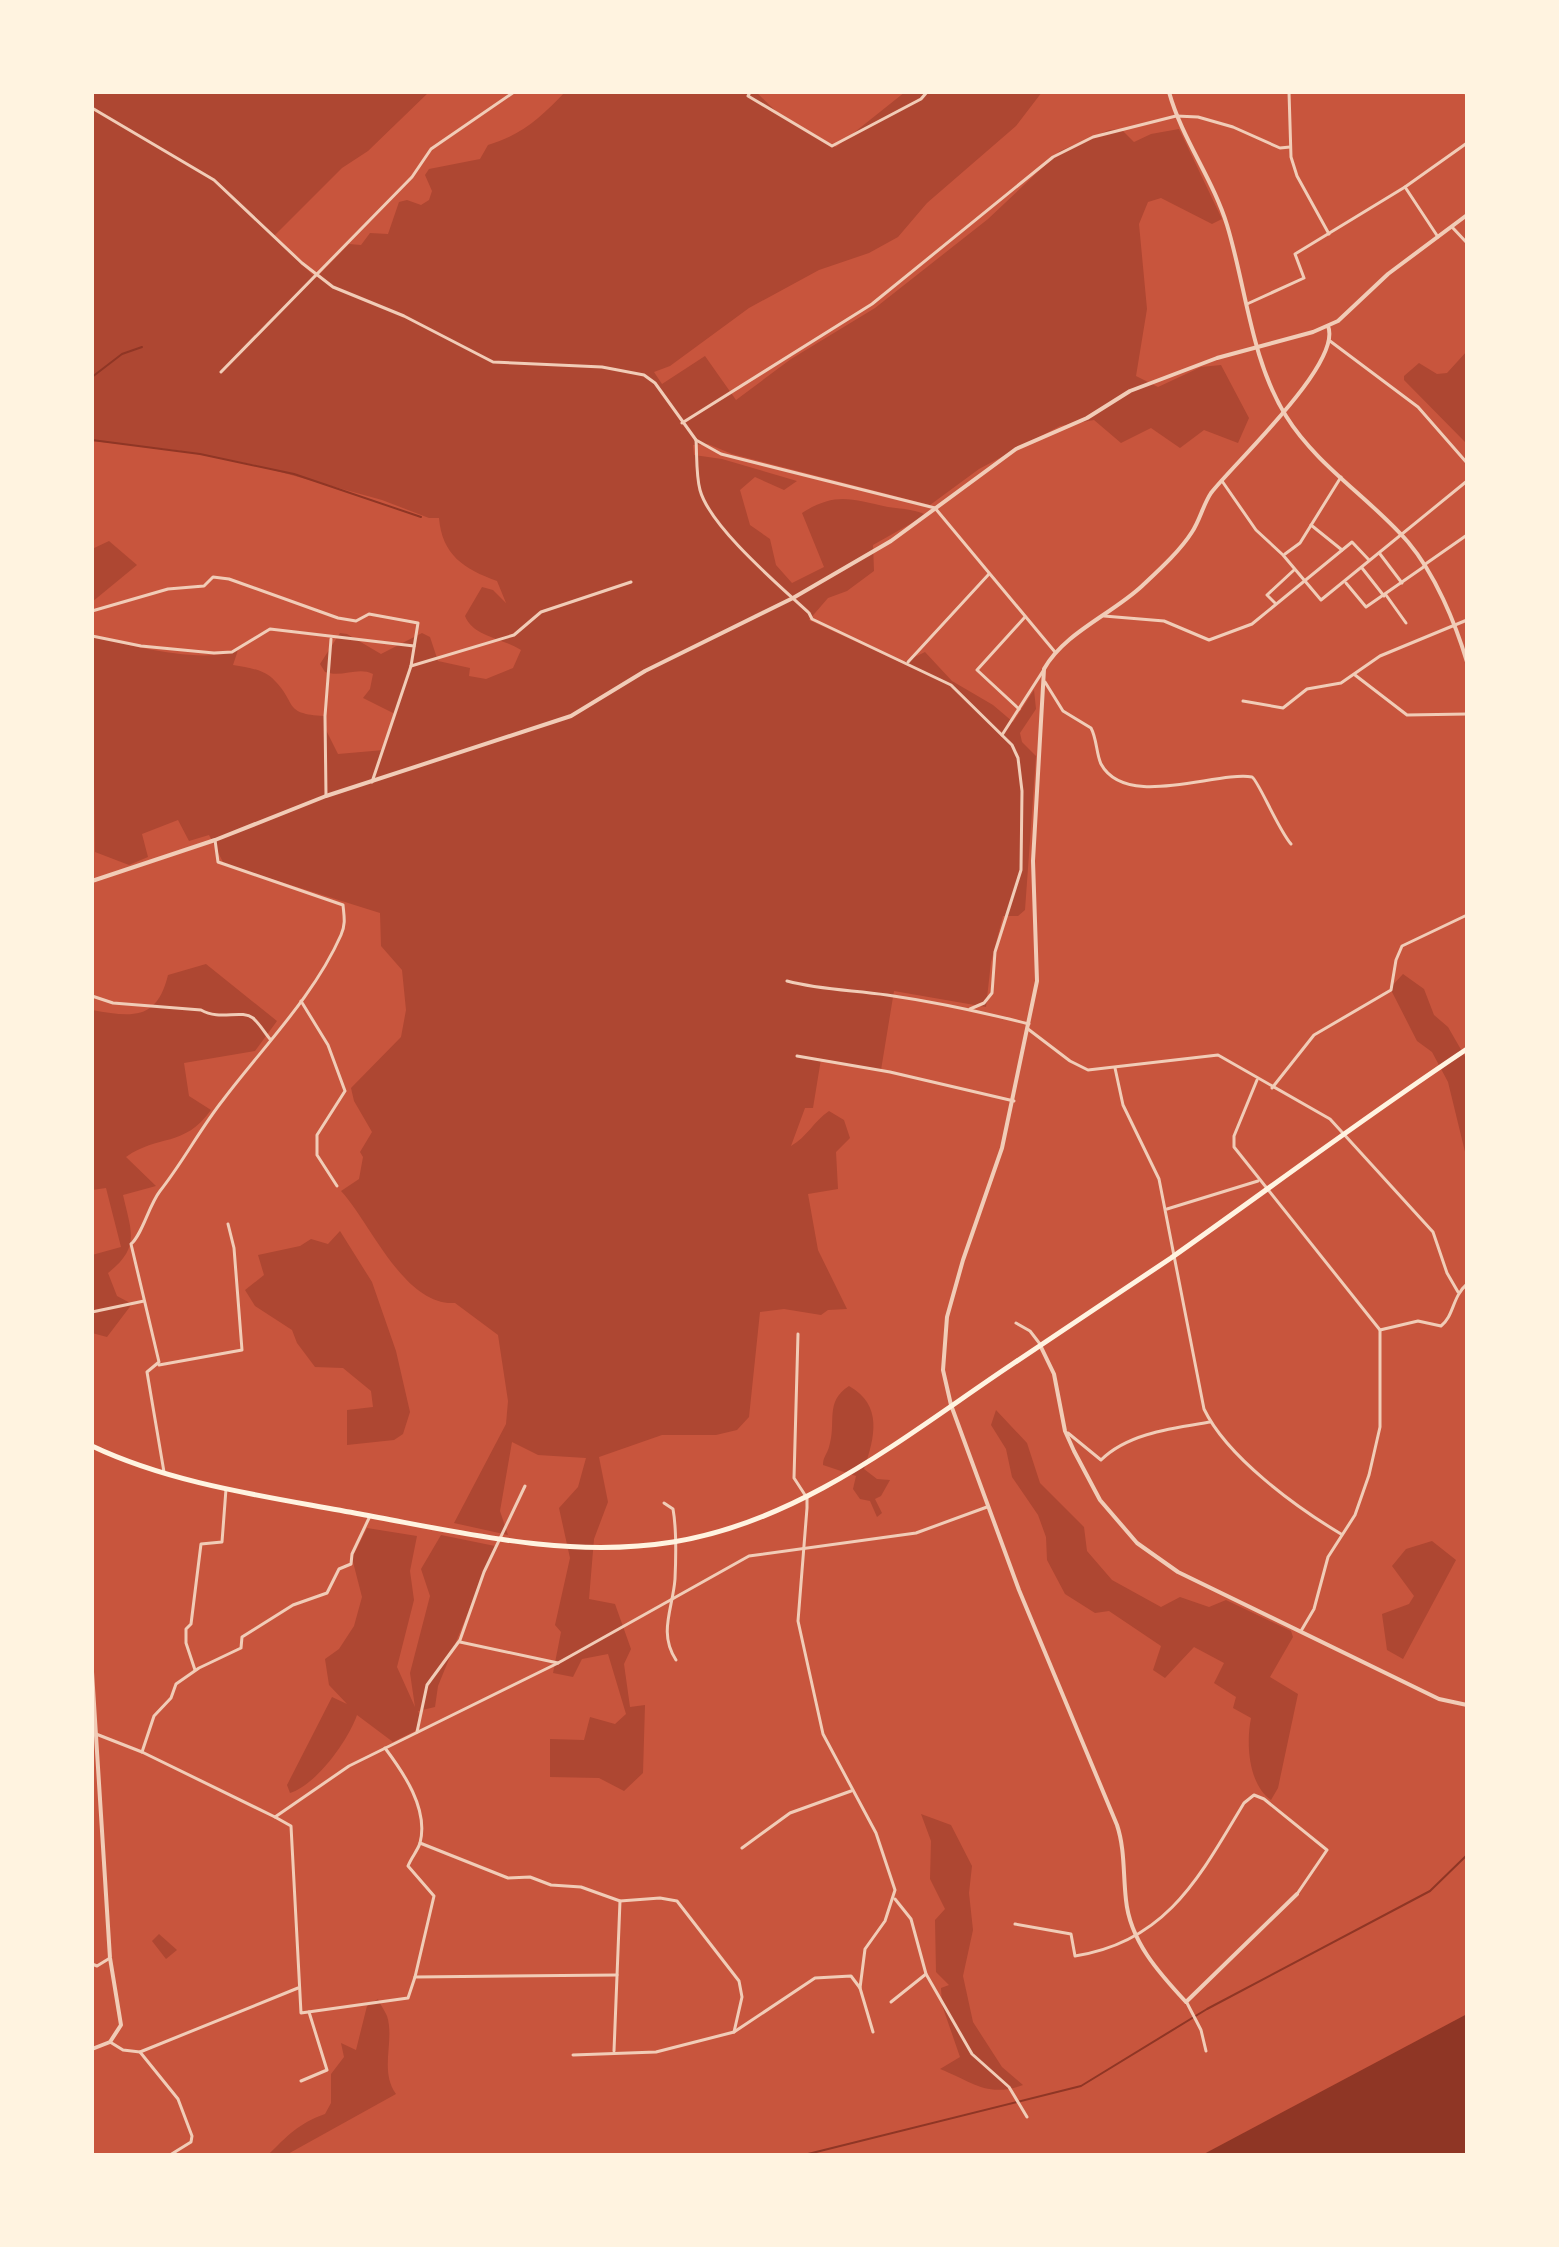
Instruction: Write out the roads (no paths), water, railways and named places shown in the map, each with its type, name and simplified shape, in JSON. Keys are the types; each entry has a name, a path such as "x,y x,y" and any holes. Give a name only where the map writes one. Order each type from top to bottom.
{"main road":[{"path":"92,1446 164,1472 226,1487 370,1516 549,1546 594,1549 674,1542 741,1526 807,1498 951,1405 1176,1254 1343,1132 1467,1049"}],"street":[{"path":"221,372 412,177 431,149 514,92"},
{"path":"750,92 748,96 832,146 921,99 927,92"},
{"path":"1169,92 1176,116 1224,215 1257,346 1284,413 1308,445 1402,535 1425,566 1467,662"},
{"path":"1289,92 1290,147 1297,176 1329,234"},
{"path":"92,108 214,180 333,287 404,316 493,362 591,366 640,373 655,383 696,440 730,456 935,508 1055,652"},
{"path":"682,423 872,304 1053,157 1093,137 1176,116 1214,121 1280,148 1290,147"},
{"path":"1247,304 1304,278 1295,254 1405,187 1467,143"},
{"path":"1405,187 1439,237"},
{"path":"92,881 215,840 326,796 571,716 645,671 793,598 891,541 1016,449 1087,418 1124,394 1257,346 1328,326 1467,215"},
{"path":"1452,227 1467,243"},
{"path":"1002,735 1055,652 1142,586 1189,536 1209,497 1284,413 1330,341 1328,326"},
{"path":"1330,341 1418,407 1467,463"},
{"path":"696,440 700,490 707,505 736,542 812,619 951,685 1012,745 1019,762 1023,813 1021,870 995,952 992,993 984,1003 970,1009"},
{"path":"1283,555 1300,543 1341,477"},
{"path":"1222,481 1256,530 1283,555 1321,600 1467,481"},
{"path":"1310,524 1342,550"},
{"path":"1345,582 1363,607 1385,595 1467,535"},
{"path":"1104,616 1164,621 1209,640 1239,631 1276,605 1352,542 1370,561"},
{"path":"1380,553 1402,583"},
{"path":"1362,568 1406,623"},
{"path":"1276,605 1267,595 1294,570"},
{"path":"908,662 989,573"},
{"path":"92,611 168,589 204,586 213,577 229,579 338,618 356,621 369,614 418,623 411,666 372,782"},
{"path":"411,666 514,635 541,612 631,582"},
{"path":"1019,709 977,670 1025,617"},
{"path":"1243,701 1283,708 1307,689 1341,683 1380,656 1416,638 1467,620"},
{"path":"92,636 141,646 223,653 270,629 331,639 414,646"},
{"path":"326,796 325,716 331,639"},
{"path":"1044,669 1032,887 1039,964 1014,1101 947,1317 943,1370 951,1405 1019,1590 1117,1825 1123,1847 1126,1903 1138,1937 1156,1970 1192,2012 1206,2051"},
{"path":"1355,675 1407,715 1467,714"},
{"path":"1043,679 1063,711 1091,728 1102,766 1116,778 1150,787 1252,777 1260,784 1271,816 1291,844"},
{"path":"159,1365 131,1244 137,1239 142,1220 203,1126 301,1001 341,935 345,922 343,905 274,879 230,869 218,862 215,840"},
{"path":"1272,1088 1314,1035 1391,990 1396,960 1402,946 1467,915"},
{"path":"787,981 830,991 883,995 970,1009 1028,1026 1077,1065 1088,1070 1218,1055 1330,1119 1433,1232 1447,1273 1458,1292"},
{"path":"92,996 113,1003 201,1010 212,1017 244,1014 253,1018 270,1039"},
{"path":"301,1001 328,1045 345,1091 317,1135 317,1155 337,1186"},
{"path":"797,1056 890,1072 1014,1101"},
{"path":"1115,1068 1123,1105 1153,1161 1167,1209 1204,1409 1210,1422 1231,1447 1296,1505 1341,1534"},
{"path":"1257,1080 1234,1136 1234,1147 1258,1181 1380,1330 1380,1427 1361,1500 1328,1557 1314,1609 1301,1632"},
{"path":"1167,1209 1258,1181"},
{"path":"164,1472 147,1372 159,1365 242,1350 234,1248 228,1224"},
{"path":"1380,1330 1418,1321 1441,1326 1447,1322 1458,1292 1467,1284"},
{"path":"92,1312 144,1301"},
{"path":"1016,1323 1030,1331 1054,1374 1065,1431 1100,1500 1137,1543 1178,1572 1439,1699 1467,1705"},
{"path":"798,1334 794,1478 807,1498 798,1621 825,1743 876,1833 889,1865 895,1899 915,1927 926,1974 972,2054 1009,2087 1027,2117"},
{"path":"1065,1431 1101,1460 1112,1449 1162,1430 1210,1422"},
{"path":"417,1732 427,1685 459,1642 493,1555 525,1486"},
{"path":"195,1670 186,1643 186,1629 191,1624 194,1610 201,1544 222,1542 226,1487"},
{"path":"664,1503 673,1509 675,1582 665,1629 676,1660"},
{"path":"275,1817 349,1766 558,1663 749,1556 916,1533 989,1506"},
{"path":"142,1752 154,1716 171,1698 176,1684 195,1670 241,1648 242,1637 261,1623 327,1593 339,1569 351,1564 352,1554 370,1516"},
{"path":"459,1642 558,1663"},
{"path":"92,1672 95,1769 110,1958 121,2025 110,2042 92,2049"},
{"path":"96,1734 142,1752 291,1826 301,2013 408,1998 415,1977 434,1905 428,1885 408,1866 420,1843 421,1823 411,1787 385,1748"},
{"path":"742,1848 790,1813 851,1791"},
{"path":"1015,1924 1069,1933 1075,1956 1138,1937 1187,1891 1244,1803 1254,1795 1264,1799 1327,1850 1297,1894 1186,2002"},
{"path":"420,1843 508,1878 530,1877 551,1885 581,1887 620,1901 660,1898 677,1901 686,1908 699,1933 739,1981 742,1997 734,2032"},
{"path":"860,1988 865,1949 885,1921 895,1899"},
{"path":"614,2051 620,1901"},
{"path":"92,1964 97,1966 110,1958"},
{"path":"891,2002 926,1974"},
{"path":"415,1977 617,1975"},
{"path":"573,2055 614,2051 656,2052 734,2032 815,1978 851,1976 860,1988 873,2032"},
{"path":"110,2042 123,2050 140,2052 298,1988"},
{"path":"301,2081 327,2070 309,2012"},
{"path":"140,2052 178,2099 192,2136 191,2142 170,2155"}],"waterway":[{"path":"92,377 122,354 142,347"},
{"path":"92,440 200,454 294,474 421,517"},
{"path":"804,2155 1081,2086 1207,2009 1430,1891 1467,1855"}]}
